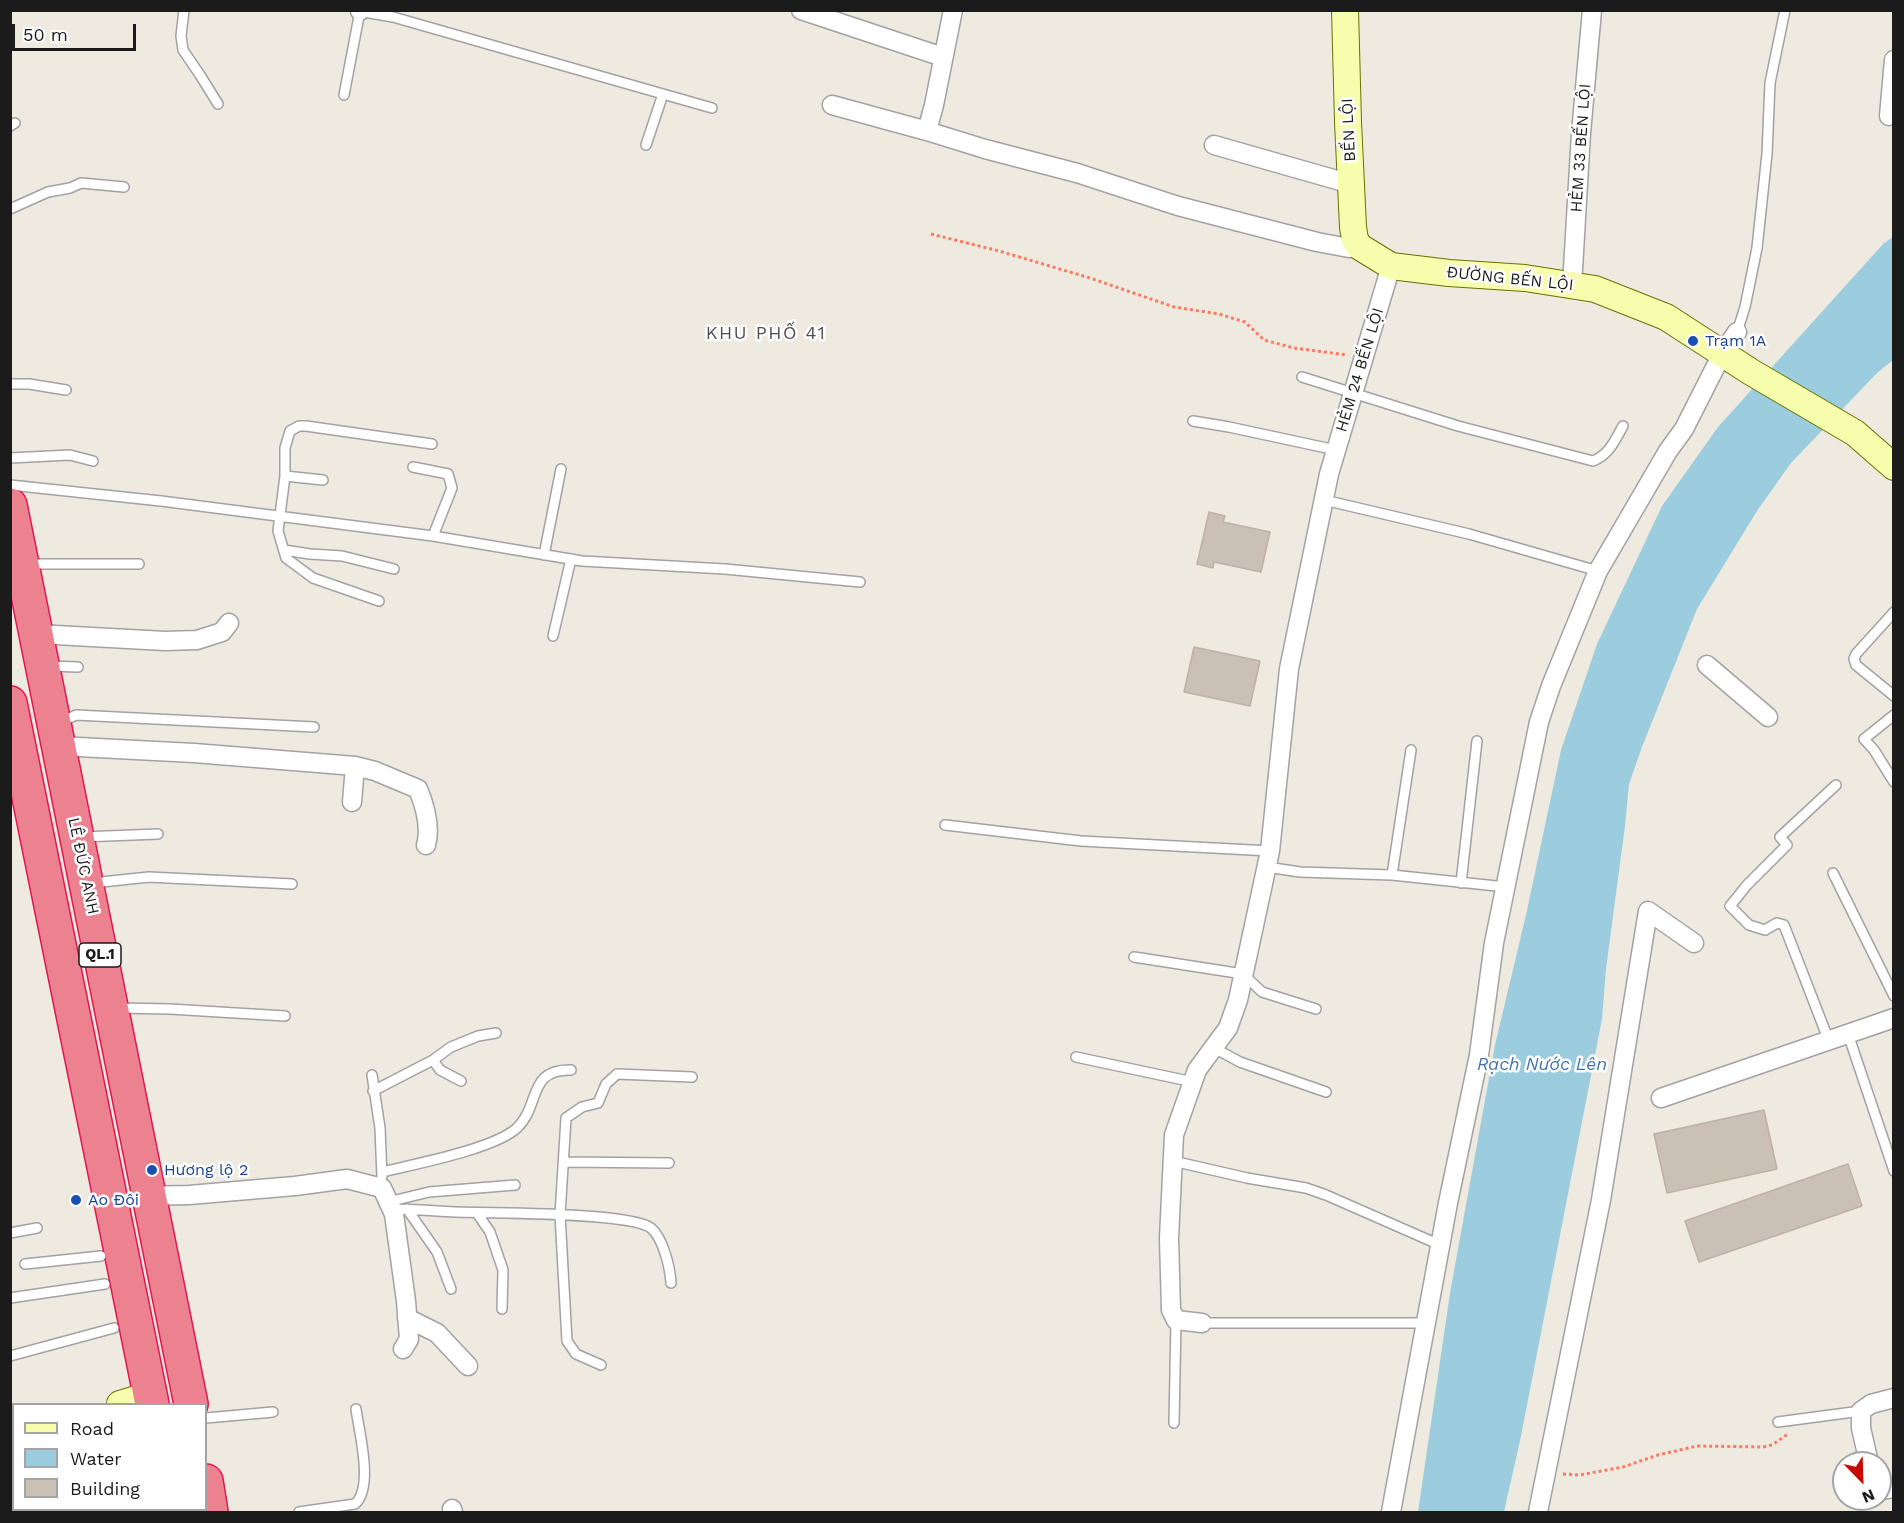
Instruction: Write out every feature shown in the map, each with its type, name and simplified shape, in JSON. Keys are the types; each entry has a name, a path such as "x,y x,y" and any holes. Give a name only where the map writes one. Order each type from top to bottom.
{"highway":[{"name":"LÊ ĐỨC ANH","path":"10,505 16,571 141,1196 191,1403"},
{"name":"LÊ ĐỨC ANH","path":"16,571 37,634 44,666 110,1007 141,1196 142,1402"},
{"name":"QL.1","path":"10,703 142,1402"},
{"path":"10,816 114,1328 142,1402"},
{"path":"207,1486 212,1512"}],"street":[{"path":"801,10 944,57"},
{"path":"927,131 953,10"},
{"name":"BẾN LỘI","path":"1345,10 1353,227 1360,247"},
{"name":"HẺM 33 BẾN LỘI","path":"1572,286 1581,133 1592,10"},
{"path":"1889,116 1893,60"},
{"path":"832,105 1077,173 1179,206 1317,242 1349,248 1360,247"},
{"path":"1214,145 1351,184"},
{"name":"ĐƯỜNG BẾN LỘI","path":"1360,247 1391,266 1525,278 1595,289 1666,317 1751,372 1855,433 1893,467"},
{"name":"HẺM 24 BẾN LỘI","path":"1176,1320 1171,1310 1169,1238 1174,1135 1197,1070 1228,1028 1238,1000 1269,859 1289,669 1329,474 1391,266"},
{"path":"1391,1512 1440,1245 1479,1055 1494,943 1539,722 1551,686 1598,571 1668,451 1684,429 1722,354 1737,332"},
{"path":"37,634 165,641 197,640 222,632 229,623"},
{"path":"1707,665 1768,717"},
{"path":"56,735 194,753 355,766 375,771 418,789 425,808 428,838 426,845"},
{"path":"352,802 355,766"},
{"path":"1538,1512 1601,1200 1648,910 1694,943"},
{"path":"1661,1098 1893,1018"},
{"path":"141,1196 189,1195 296,1186 347,1179 390,1196 409,1340 403,1349"},
{"path":"407,1318 437,1333 468,1366"},
{"path":"1176,1320 1202,1323"},
{"path":"1866,1451 1861,1428 1861,1411 1871,1404 1893,1398"}],"lane":[{"path":"184,10 181,36 183,50 218,104"},
{"path":"1737,332 1745,307 1757,248 1767,154 1770,83 1785,10"},
{"path":"344,95 359,11 393,17 712,108"},
{"path":"646,145 663,94"},
{"path":"10,209 48,192 81,183 124,187"},
{"path":"1302,377 1458,426 1593,461 1602,458 1608,452 1623,426"},
{"path":"10,384 29,384 66,390"},
{"path":"1193,421 1336,450"},
{"path":"379,601 313,579 286,558 278,531 285,476 285,448 290,431 299,426 306,426 432,444"},
{"path":"10,458 70,455 93,461"},
{"path":"413,467 448,474 452,488 433,536"},
{"path":"544,555 561,469"},
{"path":"285,476 323,480"},
{"path":"10,485 433,536 582,561 725,569 860,582"},
{"path":"1324,500 1469,534 1598,571"},
{"path":"284,550 342,556 394,569"},
{"path":"553,636 571,559"},
{"path":"16,571 139,564"},
{"path":"1893,612 1854,659 1856,665 1893,696"},
{"path":"44,666 78,667"},
{"path":"56,735 76,715 314,727"},
{"path":"1893,716 1864,739 1874,750 1893,782"},
{"path":"1461,883 1477,741"},
{"path":"1392,875 1411,750"},
{"path":"1828,1041 1784,926 1777,923 1765,930 1749,925 1730,906 1746,885 1787,845 1780,837 1836,785"},
{"path":"945,825 1269,859 1300,872 1392,875 1506,887"},
{"path":"77,837 158,834"},
{"path":"1833,873 1893,996"},
{"path":"87,883 149,877 292,884"},
{"path":"1134,957 1243,974 1262,992 1316,1009"},
{"path":"110,1007 285,1016"},
{"path":"373,1091 433,1060 451,1047 478,1036 496,1033"},
{"path":"1848,1034 1893,1171"},
{"path":"1214,1048 1240,1062 1326,1092"},
{"path":"1076,1057 1193,1082"},
{"path":"433,1060 440,1070 461,1081"},
{"path":"390,1196 515,1129 528,1115 536,1091 544,1077 559,1070 571,1070"},
{"path":"600,1365 576,1354 567,1341 560,1215 566,1118 582,1107 598,1103 606,1084 617,1074 692,1077"},
{"path":"372,1075 390,1196 437,1252 452,1289"},
{"path":"1173,1161 1247,1178 1306,1188 1440,1245"},
{"path":"564,1162 669,1163"},
{"path":"390,1196 515,1185"},
{"path":"390,1196 477,1213 560,1215 633,1221 651,1228 664,1249 671,1283"},
{"path":"477,1213 490,1232 503,1270 502,1309"},
{"path":"10,1233 38,1228"},
{"path":"25,1264 103,1270"},
{"path":"10,1298 103,1270"},
{"path":"1174,1423 1176,1320"},
{"path":"1202,1323 1425,1323"},
{"path":"10,1356 114,1328"},
{"path":"299,1512 355,1504 361,1499 364,1490 363,1453 356,1409"},
{"path":"1778,1422 1861,1411"},
{"path":"207,1418 273,1412"}],"path":[{"path":"931,234 1044,265 1174,307 1219,314 1245,322 1264,340 1294,348 1364,357"},
{"path":"1546,1473 1580,1475 1623,1467 1658,1455 1697,1446 1763,1447 1772,1445 1795,1428"}],"water":[{"name":"Rạch Nước Lên","path":"1893,237 1893,360 1877,373 1791,463 1757,511 1697,609 1629,784 1602,1019 1521,1436 1504,1512 1418,1512 1450,1293 1495,1045 1526,915 1561,750 1597,644 1662,506 1718,427 1884,243"}],"building":[{"path":"1209,512 1225,516 1223,522 1270,532 1261,572 1214,562 1213,568 1197,564"},
{"path":"1194,647 1260,661 1250,706 1184,692"},
{"path":"1764,1110 1777,1169 1667,1193 1654,1134"},
{"path":"1848,1164 1862,1206 1699,1262 1685,1221"}],"place":[{"name":"Trạm 1A","path":"1693,341"},
{"name":"Hương lộ 2","path":"152,1170"},
{"name":"Ao Đôi","path":"76,1200"}],"district":[{"name":"KHU PHỐ 41","path":"766,334"}]}
